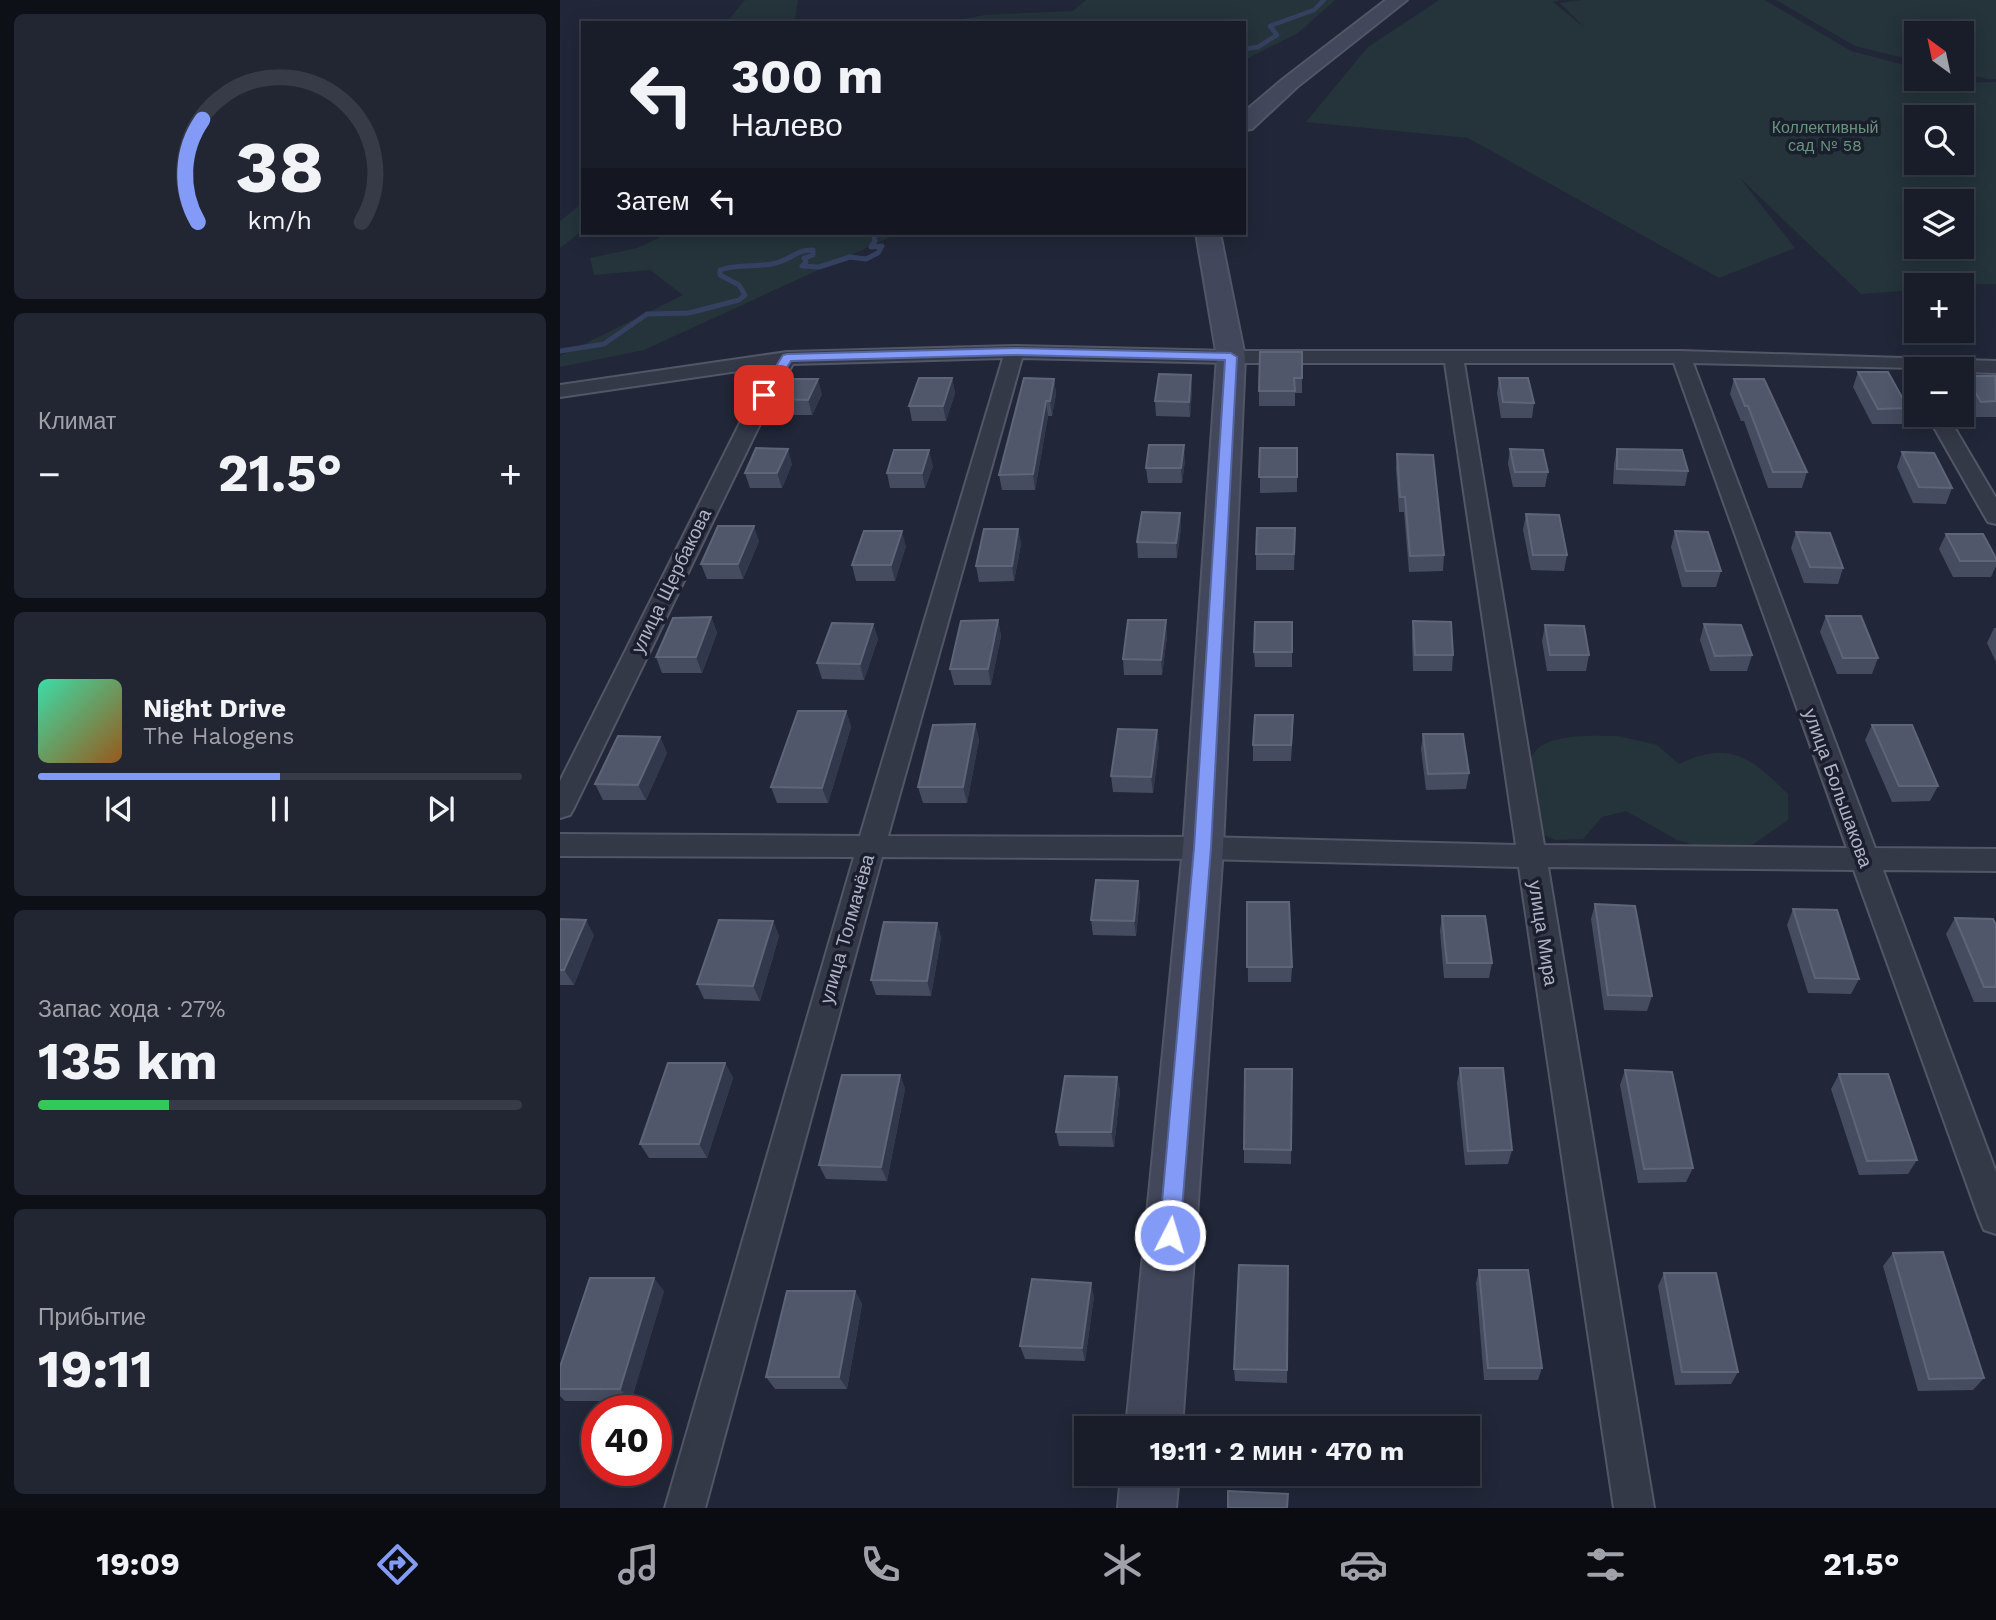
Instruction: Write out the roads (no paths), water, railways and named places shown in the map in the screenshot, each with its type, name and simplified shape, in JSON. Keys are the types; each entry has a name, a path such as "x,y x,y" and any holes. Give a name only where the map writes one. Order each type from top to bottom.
{"street":[{"path":"1246,122 1290,83 1398,0"},
{"path":"1155,1416 1203,848 1231,357 1208,235"},
{"path":"560,391 787,358 1014,352 1231,357 1681,357 1904,371"},
{"name":"улица Толмачёва","path":"685,1508 871,846 1014,352"},
{"name":"улица Большакова","path":"1681,357 1996,1218"},
{"name":"улица Щербакова","path":"560,808 764,395 787,358"},
{"name":"улица Мира","path":"1454,358 1634,1508"},
{"path":"1974,368 1996,367"},
{"path":"1944,427 1996,517"},
{"path":"560,845 1203,848 1531,856 1996,860"},
{"path":"1147,1508 1149,1486"}],"waterway":[{"path":"1246,49 1258,47 1277,35 1270,26 1314,10 1324,0"},
{"path":"560,351 604,344 647,314 689,313 739,300 745,295 739,285 720,275 720,270 776,263 808,250 813,250 813,255 804,258 806,262 802,266 819,267 850,257 866,259 878,253 882,246 871,247 877,235"}],"park label":[{"name":"Коллективный сад № 58","path":"1825,136"}]}
